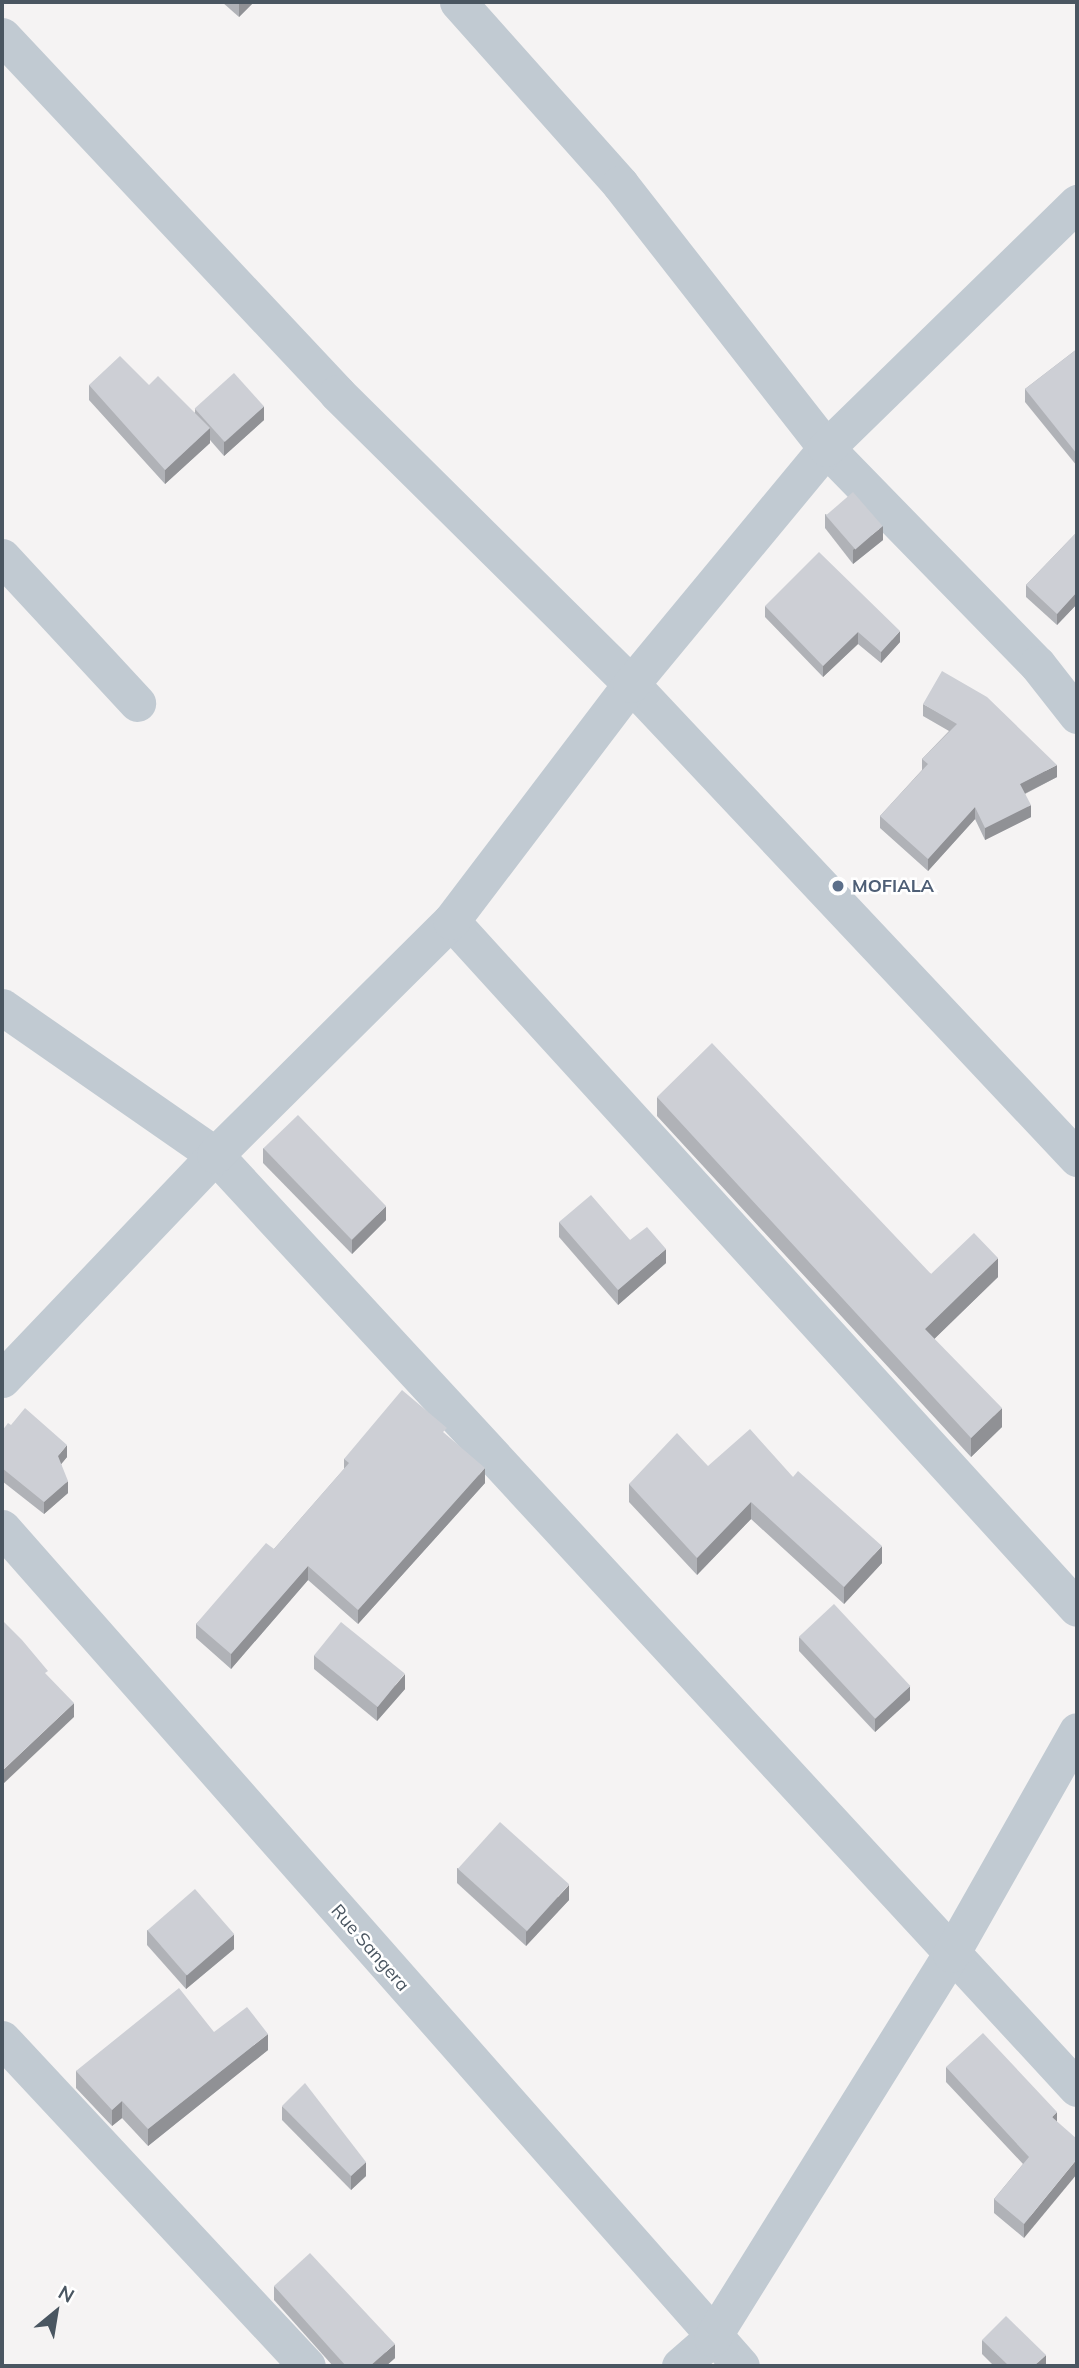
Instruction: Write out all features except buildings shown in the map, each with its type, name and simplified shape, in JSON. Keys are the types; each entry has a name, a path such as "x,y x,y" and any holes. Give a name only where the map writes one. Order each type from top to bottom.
{"street":[{"path":"458,2 620,184 826,448 1037,664 1077,715"},
{"path":"2,36 337,393 631,684 1077,1158"},
{"path":"2,1379 215,1155 451,920 631,684 826,448 1077,203"},
{"path":"2,557 137,703"},
{"path":"451,920 1077,1608"},
{"path":"2,1007 215,1155 1077,2088"},
{"name":"Rue Sangera","path":"2,1528 712,2337 741,2366"},
{"path":"680,2366 712,2337 951,1954 1077,1731"},
{"path":"2,2039 307,2366"}],"place":[{"name":"MOFIALA","path":"838,886"}]}
